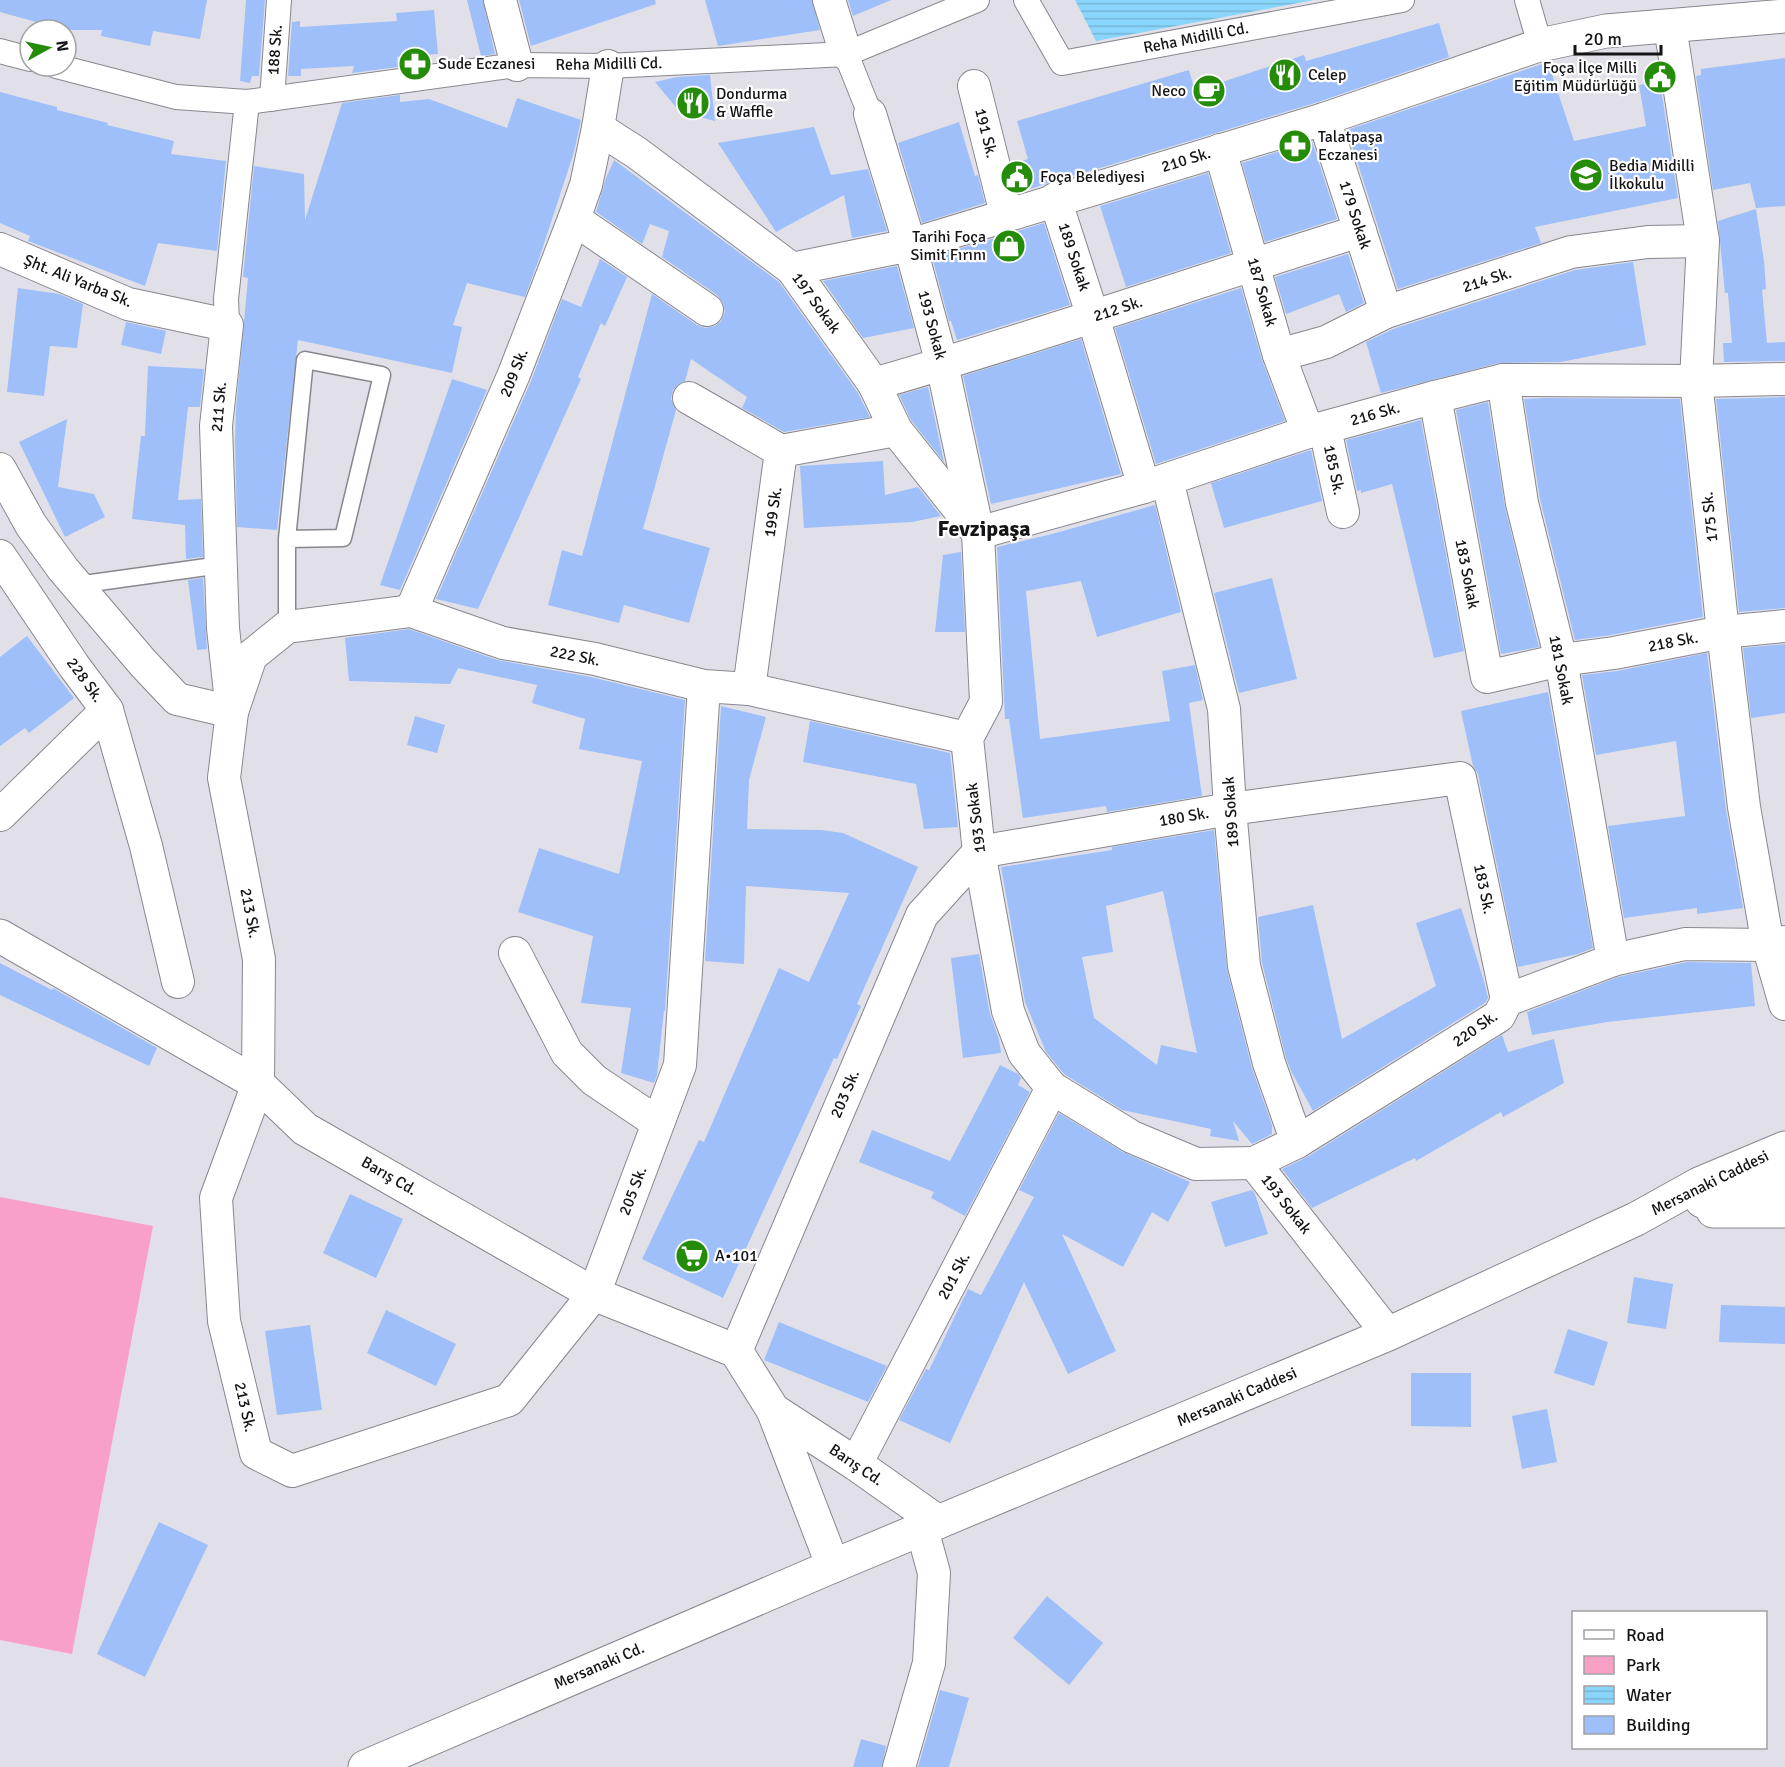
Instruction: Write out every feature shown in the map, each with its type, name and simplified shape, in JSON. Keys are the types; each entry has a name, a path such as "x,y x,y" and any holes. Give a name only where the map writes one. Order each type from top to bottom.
{"street":[{"name":"188 Sk.","path":"272,99 279,0"},
{"path":"500,0 518,65"},
{"path":"829,0 846,54 870,114"},
{"name":"Reha Midilli Cd.","path":"78,72 176,96 247,102 518,65 608,66 846,54 977,0"},
{"name":"Reha Midilli Cd.","path":"1026,0 1062,63 1402,0"},
{"path":"1527,0 1540,45 1606,31 1785,16"},
{"name":"175 Sk.","path":"1670,26 1703,241 1696,381 1723,632 1744,807 1777,944 1785,1004"},
{"name":"210 Sk.","path":"792,269 910,245 1324,118 1540,45"},
{"path":"0,51 18,56"},
{"name":"209 Sk.","path":"411,611 514,374 574,219 586,185 608,66"},
{"name":"191 Sk.","path":"974,86 1006,214"},
{"name":"211 Sk.","path":"232,712 223,628 216,426 227,325 226,299 247,102"},
{"name":"193 Sokak","path":"870,114 910,245 942,364 978,533 986,702 967,738 979,852 1008,1011 1024,1053 1052,1088 1132,1137 1196,1164 1254,1163 1388,1334"},
{"name":"179 Sokak","path":"1324,118 1386,312"},
{"name":"197 Sokak","path":"598,128 637,153 792,269 874,384 896,430 978,533"},
{"name":"187 Sokak","path":"1220,150 1279,355 1317,430"},
{"name":"189 Sokak","path":"1055,199 1093,317 1155,484 1224,709 1244,966 1269,1063 1297,1142"},
{"path":"574,219 707,310"},
{"name":"212 Sk.","path":"874,384 1093,317 1360,231"},
{"name":"214 Sk.","path":"1279,355 1326,342 1386,312 1571,252 1648,242 1703,241"},
{"name":"Şht. Ali Yarba Sk.","path":"0,249 128,304 227,325"},
{"name":"216 Sk.","path":"978,533 1155,484 1317,430 1503,380 1785,379"},
{"name":"181 Sokak","path":"1503,380 1522,503 1561,660 1613,960"},
{"name":"183 Sokak","path":"1435,397 1487,677 1561,660"},
{"path":"689,398 781,451 896,430"},
{"name":"185 Sk.","path":"1317,430 1343,512"},
{"name":"199 Sk.","path":"749,689 781,451"},
{"path":"0,469 31,525 77,585 113,630 177,699 232,712 251,656 286,627"},
{"name":"228 Sk.","path":"0,556 74,666 107,710 0,815"},
{"name":"222 Sk.","path":"286,627 411,611 503,643 595,659 704,686 749,689 967,738"},
{"name":"218 Sk.","path":"1561,660 1614,653 1723,632 1785,626"},
{"name":"205 Sk.","path":"256,1454 292,1471 509,1400 594,1294 680,1065 704,686"},
{"path":"107,710 146,846 178,982"},
{"name":"213 Sk.","path":"232,712 224,778 259,959 258,1084 216,1198 224,1321 256,1454"},
{"name":"180 Sk.","path":"979,852 1230,809 1460,778"},
{"name":"183 Sk.","path":"1460,778 1507,1000"},
{"name":"203 Sk.","path":"736,1351 922,915 979,852"},
{"name":"Barış Cd.","path":"0,936 258,1084 305,1129 594,1294 736,1351 773,1410 833,1566"},
{"name":"220 Sk.","path":"1254,1163 1297,1142 1499,1016 1507,1000 1613,960 1685,944 1777,944"},
{"path":"515,953 567,1053 594,1080 658,1123"},
{"name":"201 Sk.","path":"856,1464 1052,1088"},
{"name":"Mersanaki Caddesi","path":"833,1566 1388,1334 1636,1219 1699,1184 1785,1148"},
{"name":"Mersanaki Caddesi","path":"1636,1219 1785,1181"},
{"path":"1636,1219 1716,1210 1785,1212"},
{"name":"Barış Cd.","path":"773,1410 856,1464 930,1526"},
{"path":"899,1767 929,1663 933,1573 930,1526"},
{"name":"Mersanaki Cd.","path":"365,1767 833,1566"}],"lane":[{"path":"286,627 287,539 305,360 382,375 343,538 287,539"},
{"path":"77,585 221,566"}],"green space":[{"path":"0,1197 153,1226 72,1654 0,1640"}],"water":[{"path":"1075,0 1314,0 1096,41"}],"building":[{"path":"0,0 207,0 200,39 153,31 150,46 101,36 102,30 78,30 78,18 22,18 0,12"},
{"path":"246,0 265,0 259,76 252,76 250,83 240,81"},
{"path":"467,0 483,0 495,54 481,56"},
{"path":"519,0 655,0 656,4 531,46"},
{"path":"705,0 812,0 820,30 718,46"},
{"path":"848,0 891,0 853,16"},
{"path":"434,10 438,54 397,57 398,67 352,73 354,66 301,69 301,76 288,76 292,22 300,21 300,27 397,21 396,13"},
{"path":"1439,23 1449,57 1318,102 1019,193 1012,164 1028,159 1017,121 1189,70 1195,91 1304,55 1306,61"},
{"path":"1785,58 1785,206 1756,208 1750,183 1713,190 1696,76 1701,75 1701,69"},
{"path":"1548,62 1574,141 1646,126 1639,85 1660,82 1678,198 1535,227 1541,243 1398,289 1347,130"},
{"name":"Dondurma & Waffle","path":"710,75 715,121 680,112 655,82 677,77"},
{"path":"0,92 57,107 57,110 108,123 107,125 174,141 171,154 226,161 217,251 158,243 145,286 28,241 30,236 0,223"},
{"path":"400,95 400,102 429,99 507,128 517,98 581,120 574,152 525,297 467,283 453,325 462,327 452,373 298,340 277,530 237,527 236,409 248,278 243,277 254,166 304,174 305,220 342,103"},
{"path":"959,122 975,176 978,175 985,203 922,223 898,143"},
{"path":"814,127 831,175 868,169 887,231 852,238 844,195 776,232 718,143"},
{"path":"1312,141 1337,219 1265,242 1242,163"},
{"path":"614,160 779,282 858,393 870,417 784,432 742,408 747,397 691,359 685,381 673,390 671,399 676,410 643,529 710,548 689,623 624,605 619,623 548,605 562,550 582,556 652,294 705,328 715,326 721,321 725,312 723,303 717,295 662,257 669,231 650,224 642,244 596,212"},
{"path":"1208,173 1231,253 1126,287 1100,206"},
{"path":"1756,209 1764,261 1766,289 1762,290 1767,343 1785,342 1785,361 1724,362 1723,343 1732,343 1718,221"},
{"path":"1044,223 1070,305 957,340 951,321 949,321 932,257"},
{"path":"1348,254 1364,303 1346,312 1339,294 1286,314 1275,277"},
{"path":"600,259 627,277 605,326 601,323 578,377 581,379 478,609 436,599 531,381 562,299 581,307"},
{"path":"1633,262 1646,345 1561,362 1499,363 1381,393 1366,342 1393,329 1575,270"},
{"path":"897,266 914,328 863,338 823,281"},
{"path":"18,288 59,294 83,304 77,348 50,346 44,396 7,392"},
{"path":"1241,288 1262,360 1285,421 1156,464 1115,328"},
{"path":"126,322 166,331 161,354 121,345"},
{"path":"1081,339 1121,474 991,504 963,376"},
{"path":"148,366 204,369 200,407 188,407 178,500 201,499 203,557 186,559 185,525 132,519 141,436 145,436"},
{"path":"452,379 487,390 400,590 380,585"},
{"path":"928,387 944,462 911,420 899,395"},
{"path":"1785,397 1785,608 1739,612 1716,399"},
{"path":"1524,399 1680,399 1703,617 1575,640 1540,499"},
{"path":"1488,402 1505,507 1539,647 1501,654 1456,410"},
{"path":"67,419 58,487 94,494 105,517 65,537 19,442"},
{"path":"1421,420 1464,651 1434,658 1392,484 1361,493 1361,490 1357,491 1346,440"},
{"path":"1311,450 1322,501 1224,528 1211,483"},
{"path":"883,461 885,495 918,487 941,516 912,522 804,528 800,466"},
{"path":"1155,505 1181,612 1097,637 1081,581 1026,591 1040,739 1170,721 1162,671 1195,665 1203,700 1189,703 1202,796 1107,812 1106,806 1023,818 1009,719 1005,719 997,547"},
{"path":"961,552 965,632 935,632 943,555"},
{"path":"203,578 207,649 197,650 188,580"},
{"path":"1272,578 1297,679 1239,693 1214,593"},
{"path":"409,629 497,660 591,677 685,700 665,1011 654,1083 621,1073 631,1008 581,1003 593,936 518,912 539,848 619,874 642,761 579,749 585,719 532,703 537,685 458,668 450,684 349,681 345,638"},
{"path":"27,636 74,698 29,733 25,728 0,746 0,657"},
{"path":"1785,644 1785,713 1751,718 1743,648"},
{"path":"1707,653 1726,809 1743,908 1697,914 1697,908 1624,918 1608,826 1685,816 1676,741 1596,755 1582,675 1617,671"},
{"path":"1548,692 1593,948 1578,954 1518,967 1478,774 1473,766 1461,711"},
{"path":"721,706 766,717 749,780 747,829 821,830 843,833 918,867 857,1004 861,1006 837,1059 834,1058 723,1298 642,1259 699,1140 704,1142 779,968 809,982 849,893 746,886 744,964 705,961"},
{"path":"415,716 445,725 437,753 407,745"},
{"path":"810,721 950,753 958,827 924,829 916,784 803,762"},
{"path":"1214,830 1227,970 1252,1068 1272,1125 1272,1134 1252,1144 1233,1121 1239,1141 1210,1136 1211,1129 1122,1110 1064,1074 1046,1052 1025,1002 1001,867 1112,850 1112,847","holes":["1163,891 1197,1053 1161,1045 1157,1065 1094,1018 1082,957 1113,952 1106,906"]},
{"path":"1313,905 1342,1039 1436,986 1416,923 1461,908 1488,998 1485,1003 1313,1111 1286,1058 1262,963 1258,917"},
{"path":"979,954 990,1014 999,1039 1001,1053 963,1058 951,958"},
{"path":"1687,962 1751,963 1755,1006 1607,1022 1532,1035 1527,1012 1618,977"},
{"path":"0,963 52,990 53,988 157,1048 149,1066 0,995"},
{"path":"1502,1035 1508,1052 1554,1039 1564,1083 1503,1117 1501,1112 1416,1161 1415,1158 1312,1208 1282,1169 1307,1157"},
{"path":"1000,1065 1018,1074 1021,1078 1018,1085 1030,1092 965,1216 931,1198 934,1192 859,1162 872,1130 950,1161"},
{"path":"1059,1113 1123,1152 1190,1182 1168,1222 1152,1212 1123,1267 1062,1234 1116,1351 1068,1374 1024,1282 950,1443 899,1420 926,1369 929,1370 968,1289 981,1295 1034,1197 1019,1190"},
{"path":"1252,1190 1268,1234 1225,1247 1211,1202"},
{"path":"350,1194 403,1219 376,1278 323,1253"},
{"path":"1634,1277 1673,1284 1666,1329 1627,1323"},
{"path":"1721,1305 1785,1307 1785,1344 1719,1342"},
{"path":"386,1310 456,1344 436,1386 367,1353"},
{"path":"779,1322 887,1366 868,1402 764,1360"},
{"path":"310,1325 322,1410 277,1415 265,1331"},
{"path":"1568,1329 1608,1342 1594,1386 1554,1373"},
{"path":"1411,1373 1471,1373 1471,1427 1411,1426"},
{"path":"1547,1409 1557,1462 1522,1469 1512,1416"},
{"path":"159,1522 208,1545 145,1677 97,1654"},
{"path":"1047,1596 1103,1643 1069,1685 1013,1638"},
{"path":"940,1690 969,1698 949,1767 918,1767"},
{"path":"861,1739 886,1746 882,1767 853,1767"}],"place":[{"name":"Sude Eczanesi","path":"415,64"},
{"name":"Celep","path":"1285,75"},
{"name":"Foça İlçe Milli Eğitim Müdürlüğü","path":"1660,77"},
{"name":"Neco","path":"1209,91"},
{"name":"Dondurma & Waffle","path":"693,103"},
{"name":"Talatpaşa Eczanesi","path":"1295,146"},
{"name":"Bedia Midilli İlkokulu","path":"1586,175"},
{"name":"Foça Belediyesi","path":"1017,177"},
{"name":"Tarihi Foça Simit Fırını","path":"1009,246"},
{"name":"A•101","path":"692,1256"}],"district":[{"name":"Fevzipaşa","path":"984,528"}]}
